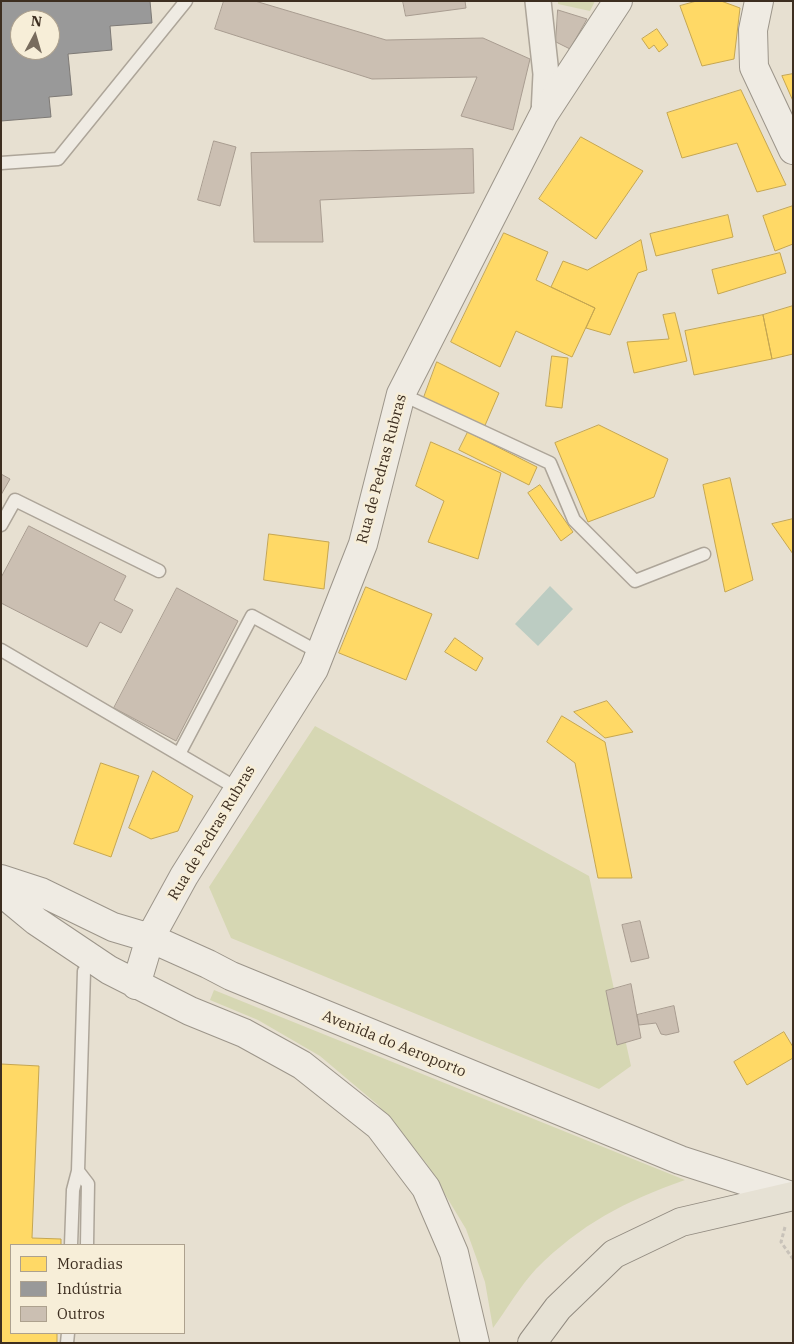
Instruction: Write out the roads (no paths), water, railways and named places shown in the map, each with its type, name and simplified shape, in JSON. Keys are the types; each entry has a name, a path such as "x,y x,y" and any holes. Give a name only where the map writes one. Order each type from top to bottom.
{"main road":[{"name":"Rua de Pedras Rubras","path":"136,985 150,938 184,876 314,669 363,544 401,394 544,114 618,1"},
{"path":"759,1 753,30 754,67 793,150"},
{"name":"Avenida do Aeroporto","path":"1,879 41,892 113,927 150,938 231,976 587,1123 680,1160 792,1196"},
{"path":"1,892 36,922 136,985 190,1012 244,1033 302,1065 379,1126 426,1188 454,1253 475,1343"},
{"path":"532,1343 558,1308 614,1254 681,1222 792,1196"}],"street":[{"path":"538,1 546,74 544,114"}],"lane":[{"path":"1,163 58,159 186,1"},
{"path":"401,394 550,463 574,520 635,581 704,554"},
{"path":"1,525 15,500 159,571"},
{"path":"179,754 252,616 320,653"},
{"path":"1,650 238,789"},
{"path":"71,1244 73,1190 78,1171 84,971"},
{"path":"78,1171 88,1184 87,1244"}]}
